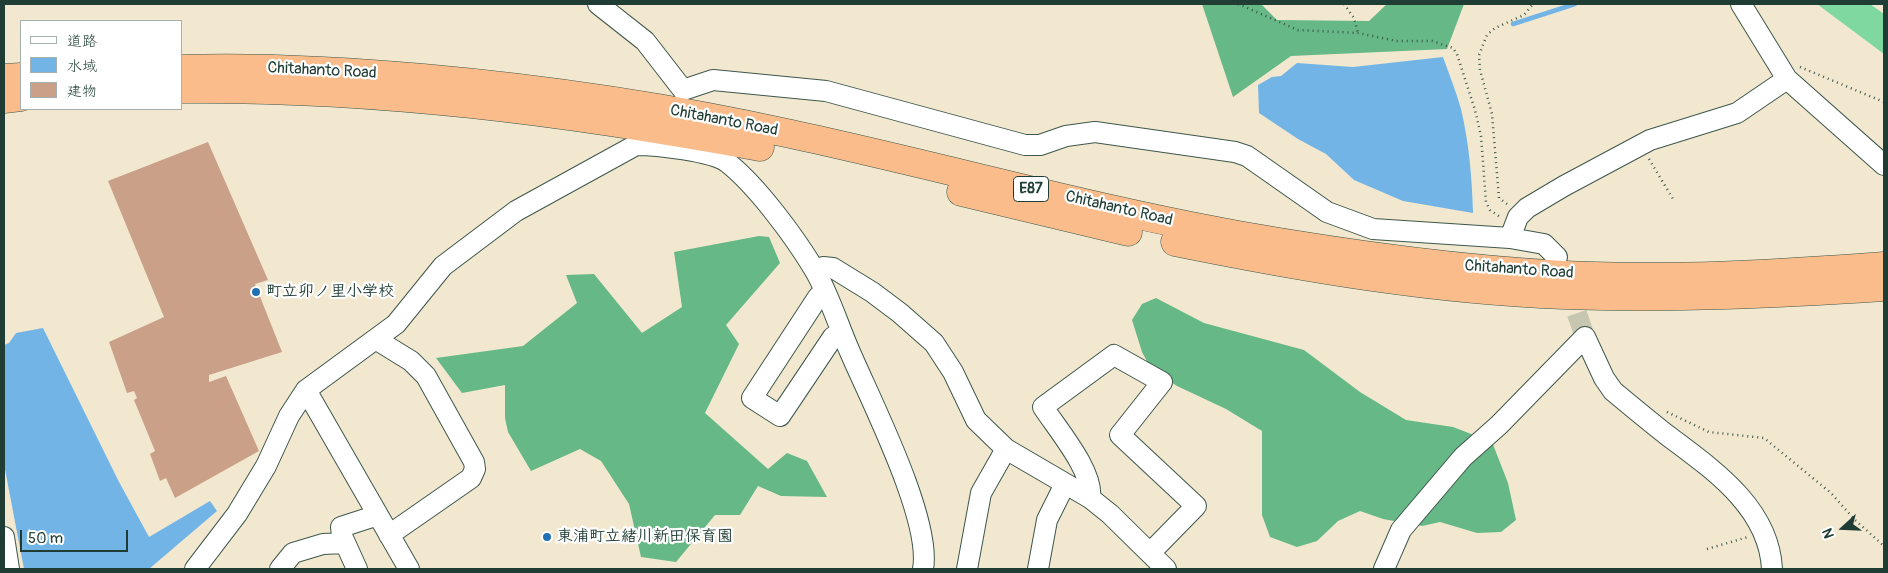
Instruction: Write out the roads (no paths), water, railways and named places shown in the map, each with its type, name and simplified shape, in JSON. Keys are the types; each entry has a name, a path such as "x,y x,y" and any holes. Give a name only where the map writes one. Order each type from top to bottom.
{"highway":[{"name":"Chitahanto Road","path":"182,69 242,67 357,73 507,86 649,106 796,135 1147,217 1340,252 1436,264 1564,275 1659,277 1763,275 1884,266"},
{"path":"4,78 20,77"},
{"name":"Chitahanto Road","path":"182,89 243,88 358,94 506,106 648,127 782,150 1060,216 1234,254 1338,272 1436,285 1562,295 1660,297 1766,295 1884,287"},
{"path":"4,98 20,97"}],"street":[{"path":"598,4 645,41 683,90 713,80 826,91 1024,145 1040,145 1081,132 1095,132 1235,152 1247,156 1327,212 1373,229 1515,226 1544,244 1557,257"},
{"path":"1741,4 1784,75 1884,165"},
{"path":"1515,226 1527,208 1564,186 1640,145 1737,113 1784,75"},
{"path":"195,569 237,514 266,466 289,416 306,390 377,340 396,324 443,266 516,211 636,145 658,145 677,148 726,162 754,190 788,232 815,270 892,448 914,506 924,544 923,569"},
{"path":"815,270 829,267 846,275 900,313 934,343 953,372 976,420 1006,448 1090,498 1110,514 1166,569"},
{"path":"826,295 818,297 752,398 780,416 833,337 842,333"},
{"path":"1384,569 1401,530 1462,457 1500,425 1585,337 1600,370 1614,392 1705,463 1735,491 1762,530 1770,549 1772,569"},
{"path":"377,340 411,361 426,376 474,462 475,469 471,478 388,535"},
{"path":"1090,498 1092,488 1084,470 1043,408 1114,355 1162,382 1120,435 1196,506 1150,553"},
{"path":"306,390 409,569"},
{"path":"967,569 981,494 1006,448"},
{"path":"1038,569 1047,520 1065,484"},
{"path":"357,569 345,543 341,527 378,515"},
{"path":"4,537 9,569"},
{"path":"280,569 293,553 324,544 345,543"}],"water":[{"path":"1443,57 1464,122 1470,160 1473,213 1403,201 1354,180 1326,154 1298,139 1259,113 1258,85 1272,77 1281,76 1297,63 1353,67"},
{"path":"43,328 118,480 149,537 210,501 217,511 149,569 24,569 4,464 4,345 9,343 16,333"}],"waterway":[{"path":"1513,24 1575,4"}],"tunnel":[{"path":"1567,285 1585,337"}],"place":[{"name":"町立卯ノ里小学校","path":"256,292"},
{"name":"東浦町立緒川新田保育園","path":"547,537"}]}
